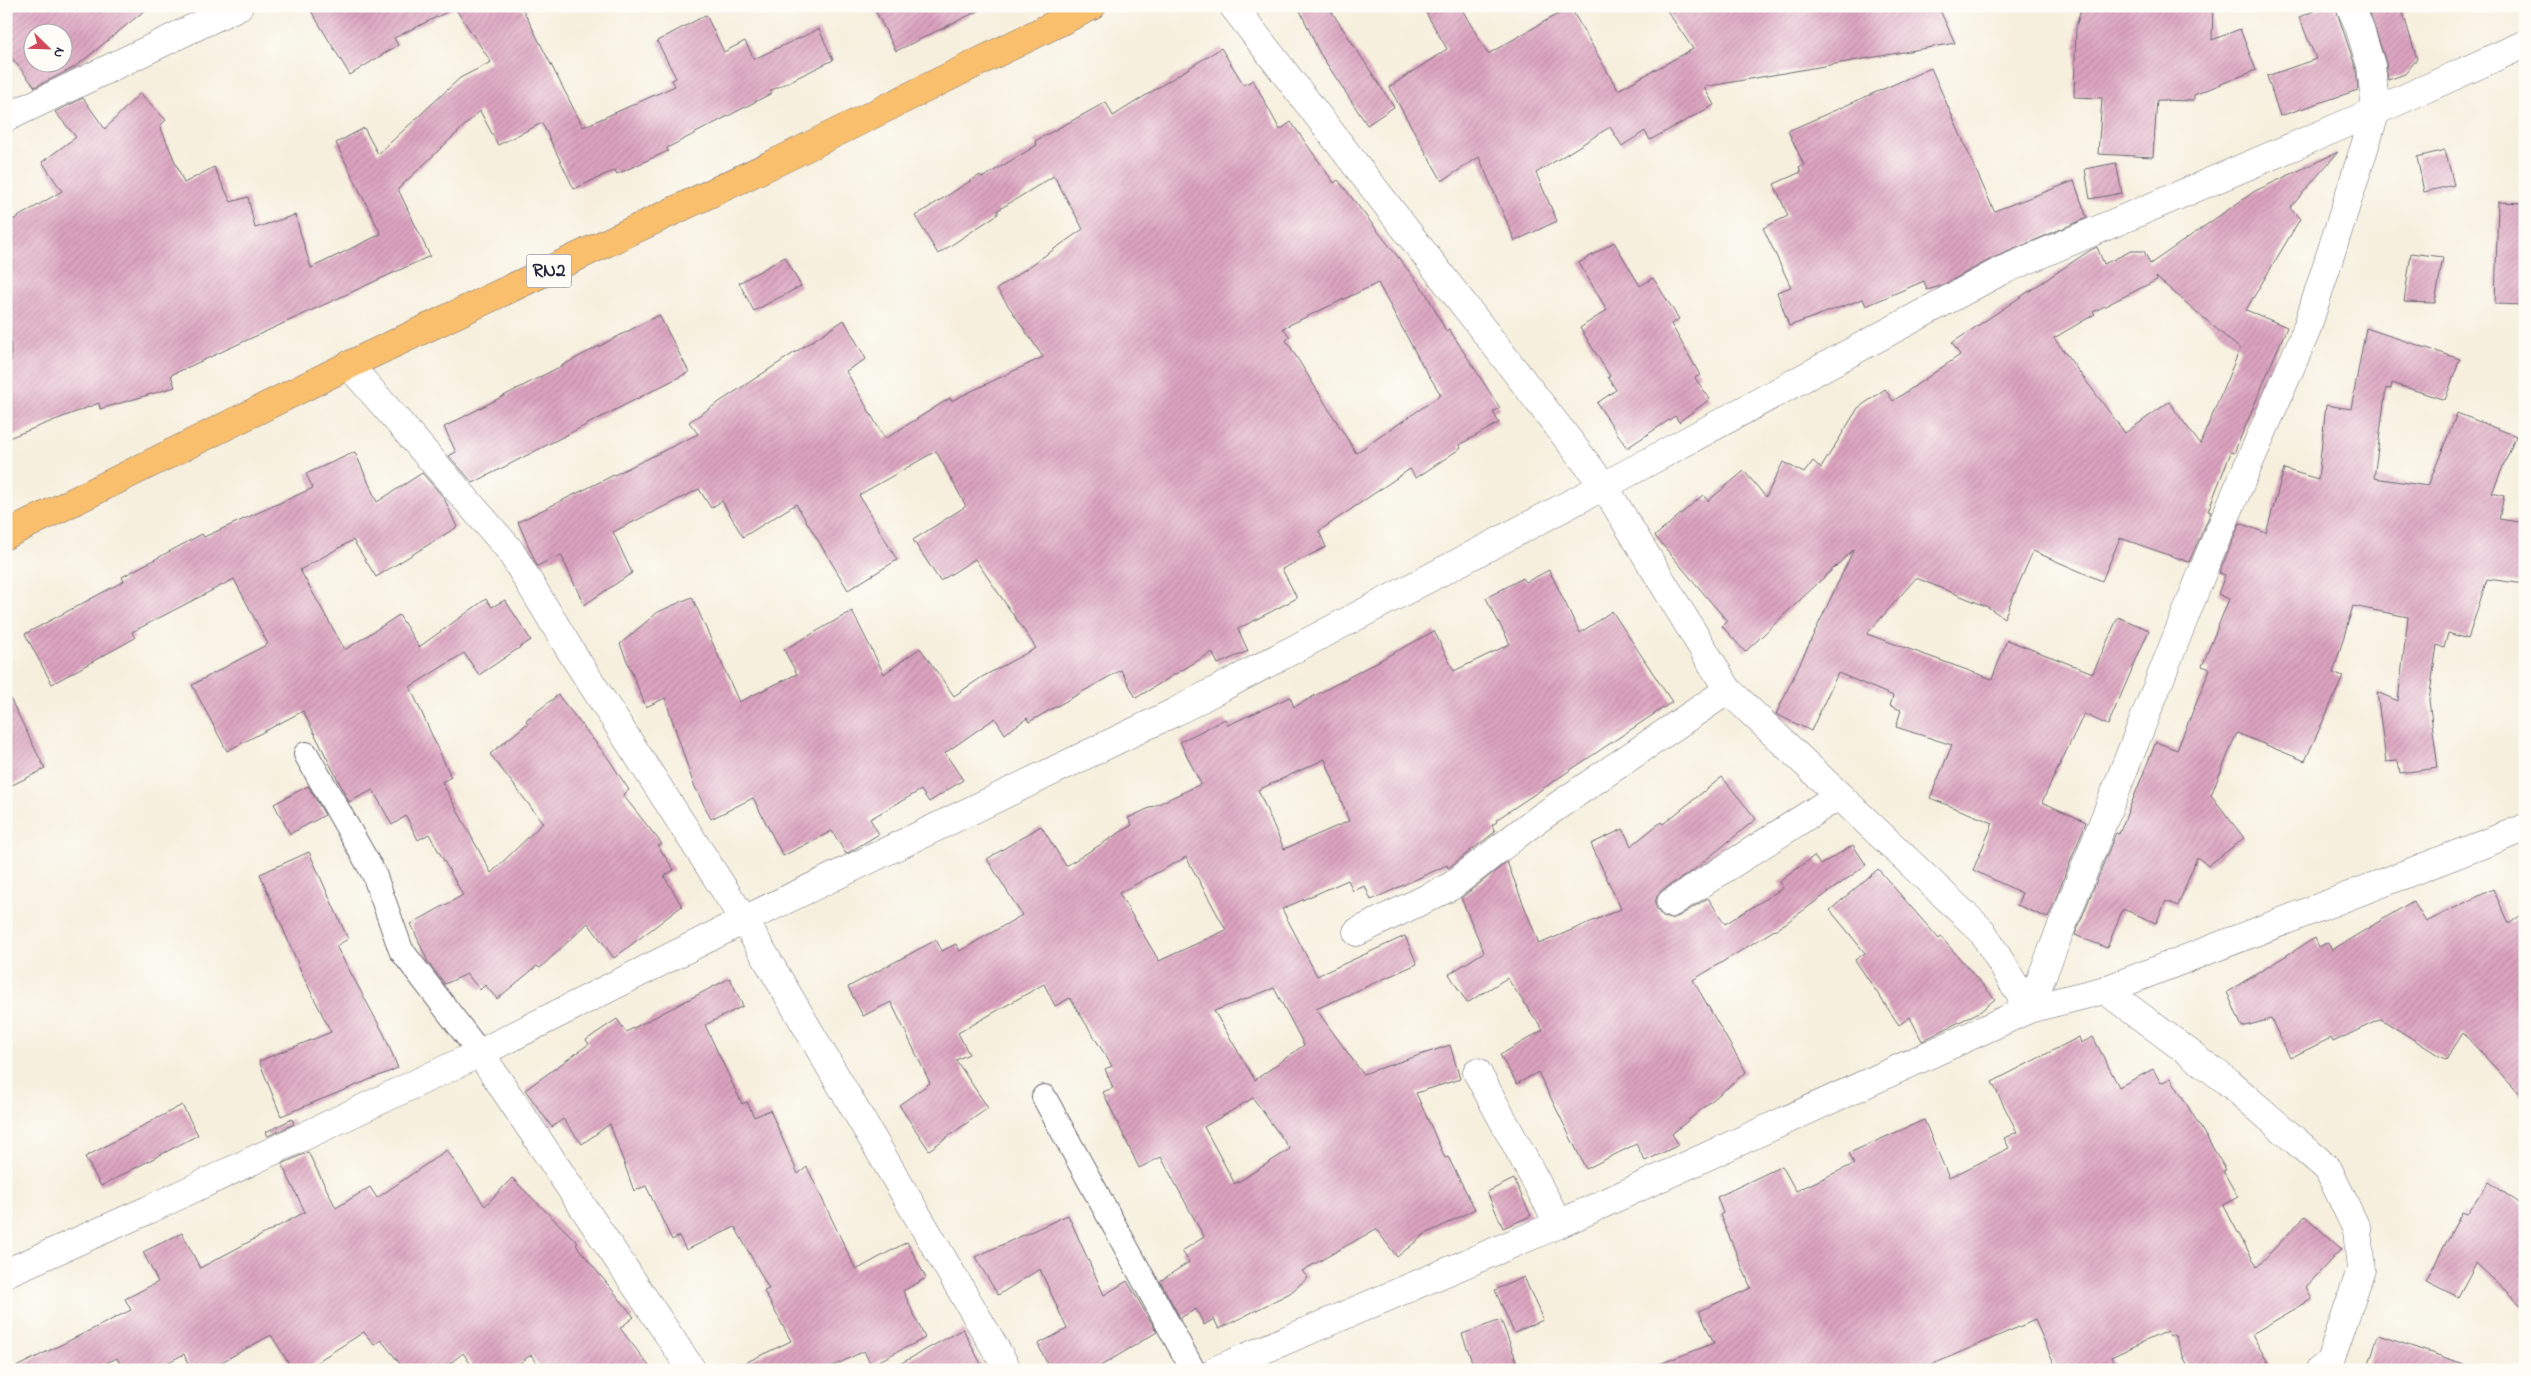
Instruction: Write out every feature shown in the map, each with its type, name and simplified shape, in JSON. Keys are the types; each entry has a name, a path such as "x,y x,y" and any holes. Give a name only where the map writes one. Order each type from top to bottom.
{"highway":[{"name":"RN2","path":"6,535 349,365 783,160 1092,6"}],"street":[{"path":"6,118 239,6"},
{"path":"1233,6 1604,486 1728,690 1982,931 1991,943 2029,1009"},
{"path":"2029,1009 2210,553 2305,334 2376,111 2371,66 2359,26 2350,6"},
{"path":"6,1273 148,1210 480,1054 744,920 1175,712 1604,486 1999,272 2376,111 2525,44"},
{"path":"349,365 510,548 575,658 744,920 1008,1370"},
{"path":"1357,932 1450,887 1531,824 1728,690"},
{"path":"1671,903 1838,796"},
{"path":"1216,1370 1559,1224 2029,1009 2105,990 2525,828"},
{"path":"2105,990 2227,1081 2328,1169 2357,1230 2361,1270 2329,1364 2320,1370"},
{"path":"480,1054 692,1370"},
{"path":"1477,1072 1559,1224"}],"lane":[{"path":"306,754 374,874 401,950 480,1054"},
{"path":"1044,1097 1193,1370"}],"building":[{"path":"6,6 150,6 72,68 72,22 22,22 22,71 6,51"},
{"path":"308,6 521,6 583,127 675,86 672,80 676,78 657,41 706,15 724,52 745,41 754,59 819,29 833,60 770,91 772,93 667,148 668,151 617,174 615,170 574,189 542,123 498,145 480,111 398,189 430,256 171,375 175,387 100,409 99,403 6,439 6,364 11,361 6,224 62,191 42,162 76,137 55,112 83,98 105,129 140,93 166,120 160,126 184,183 214,167 231,202 248,197 255,228 295,215 311,268 381,234 336,143 364,128 378,154 460,78 491,62 455,8 394,38 398,45 350,75"},
{"path":"873,6 988,6 896,51"},
{"path":"1298,6 1328,6 1394,107 1367,125 1319,52"},
{"path":"1422,6 1460,6 1488,54 1570,7 1618,90 1693,49 1664,6 1938,6 1955,43 1704,87 1714,105 1650,140 1645,131 1622,146 1610,127 1536,173 1557,221 1515,241 1479,157 1442,181 1389,87 1447,49"},
{"path":"2082,6 2213,6 2212,40 2240,29 2256,70 2194,95 2194,101 2157,100 2153,157 2098,154 2102,98 2074,97 2076,27"},
{"path":"2326,6 2335,6 2356,69 2358,90 2280,116 2267,76 2316,59 2299,17"},
{"path":"2367,6 2401,6 2417,59 2405,74 2388,80 2386,62"},
{"path":"1221,48 1244,85 1253,80 1280,130 1291,122 1334,183 1338,180 1426,293 1446,331 1449,329 1500,408 1493,412 1499,423 1459,445 1461,448 1416,478 1410,469 1319,531 1326,547 1282,569 1297,598 1238,629 1248,651 1218,664 1212,652 1136,698 1121,670 1029,722 1027,718 1005,734 995,718 945,753 963,780 929,802 921,790 870,819 879,834 846,854 832,831 783,856 753,798 711,819 693,783 665,698 646,707 620,644 658,612 692,597 739,702 797,674 784,650 852,611 884,674 920,648 954,696 982,677 1036,648 975,559 940,581 913,540 966,506 936,451 859,495 897,560 848,590 796,504 743,537 722,501 711,508 699,489 613,532 632,573 584,605 561,555 537,566 518,522 698,434 689,422 844,320 866,359 846,371 885,439 950,398 951,401 1043,357 997,289 1083,229 1054,176 998,210 998,214 938,254 915,216 980,175 982,178 1037,145 1035,141 1106,102 1113,116","holes":["1378,283 1420,361 1441,395 1356,453 1286,340 1290,337 1283,328"]},
{"path":"1931,68 1994,211 2074,181 2087,218 1993,258 1941,286 1927,290 1924,281 1866,306 1863,299 1789,326 1777,292 1791,287 1763,228 1788,216 1774,184 1801,172 1799,167 1804,165 1788,131"},
{"path":"23,72 65,72 35,87"},
{"path":"2445,150 2454,185 2424,192 2417,157"},
{"path":"2338,152 2290,208 2300,219 2246,310 2287,327 2234,453 2231,452 2208,511 2211,512 2189,562 2120,538 2102,581 2033,551 2004,618 1988,607 1916,578 1867,634 1992,679 2007,640 2093,673 2118,617 2149,630 2108,725 2084,714 2042,802 2086,822 2048,918 2017,905 2022,893 1973,870 1993,823 1930,798 1952,745 1896,727 1901,710 1890,706 1893,696 1838,673 1811,731 1776,714 1854,549 1745,652 1722,626 1727,621 1655,536 1703,495 1708,501 1744,471 1766,497 1783,462 1804,473 1813,461 1821,468 1858,408 1885,389 1893,401 1960,355 1952,343 2089,251 2097,247 2104,264 2131,251 2144,251 2150,264 2255,191","holes":["2156,277 2240,349 2200,444 2169,402 2125,433 2054,338 2095,314 2093,312 2157,280"]},
{"path":"2116,163 2122,193 2090,199 2085,169"},
{"path":"2498,202 2525,203 2525,305 2495,304"},
{"path":"1614,242 1640,286 1653,278 1679,319 1671,324 1700,375 1695,378 1710,399 1679,422 1675,416 1627,448 1597,403 1616,390 1608,377 1610,376 1580,328 1607,310 1579,263"},
{"path":"2411,253 2443,257 2435,303 2404,302"},
{"path":"785,257 801,286 754,311 739,283"},
{"path":"659,315 689,372 473,483 449,456 456,452 444,427"},
{"path":"2366,328 2460,359 2445,400 2392,383 2391,389 2386,388 2374,478 2428,486 2457,413 2516,436 2492,493 2504,496 2499,519 2525,523 2525,584 2487,579 2468,639 2448,633 2444,648 2437,645 2429,700 2438,768 2400,773 2398,761 2386,762 2377,692 2398,701 2408,617 2353,606 2333,673 2343,677 2305,761 2237,733 2211,795 2244,838 2208,866 2197,857 2178,906 2166,901 2156,923 2123,909 2107,948 2075,935 2115,835 2116,833 2119,834 2156,742 2177,750 2210,669 2202,666 2229,599 2218,594 2225,575 2219,573 2240,523 2266,533 2284,469 2318,479 2326,405 2351,409"},
{"path":"355,452 377,502 422,473 444,498 457,527 376,577 353,540 300,570 345,650 399,615 419,647 486,599 492,607 505,600 531,640 479,675 464,653 410,687 451,777 442,782 491,873 543,823 490,754 528,723 526,720 558,695 608,758 629,790 623,795 662,844 658,846 674,870 664,876 682,906 614,958 588,923 540,968 537,966 497,999 485,985 480,990 467,974 445,984 428,962 411,924 463,895 429,834 418,840 406,816 392,825 373,790 349,802 303,711 227,751 192,685 268,644 234,579 132,632 135,638 52,684 25,634 124,581 122,577 202,534 204,537 313,488 306,474"},
{"path":"1549,570 1580,633 1612,611 1672,702 1496,820 1497,822 1492,825 1495,832 1448,868 1447,865 1371,900 1365,886 1353,891 1348,880 1282,909 1317,976 1405,936 1417,964 1316,1009 1363,1074 1450,1045 1460,1079 1416,1093 1445,1158 1448,1157 1475,1209 1424,1235 1397,1257 1376,1229 1302,1271 1308,1278 1290,1293 1219,1329 1214,1319 1204,1325 1196,1309 1180,1318 1160,1281 1189,1262 1182,1251 1204,1237 1161,1157 1139,1168 1103,1092 1113,1088 1105,1069 1112,1066 1070,998 1055,1006 1044,984 958,1033 969,1054 956,1060 988,1108 929,1150 899,1105 930,1083 891,1002 863,1016 848,987 936,940 942,951 956,944 960,951 1022,915 987,859 1041,826 1066,866 1132,825 1128,818 1201,784 1180,742 1225,719 1228,725 1290,697 1294,707 1434,631 1454,671 1510,644 1486,598 1523,578 1526,582","holes":["1325,759 1349,821 1284,849 1258,790","1186,857 1226,930 1159,961 1119,893","1274,988 1304,1045 1255,1080 1214,1011","1253,1098 1290,1149 1235,1184 1204,1127"]},
{"path":"6,690 45,769 6,788"},
{"path":"1722,777 1756,819 1691,872 1662,890 1657,896 1655,904 1663,917 1671,919 1679,916 1708,898 1725,924 1783,888 1779,882 1814,856 1820,865 1853,845 1866,865 1786,923 1693,980 1746,1072 1672,1134 1679,1145 1645,1161 1636,1144 1586,1169 1538,1072 1517,1084 1500,1055 1543,1030 1507,978 1467,1003 1449,974 1484,952 1461,898 1507,862 1539,944 1621,909 1591,844 1623,829 1631,846 1661,822 1663,824"},
{"path":"308,786 325,815 290,834 274,804"},
{"path":"309,852 348,939 336,946 384,1034 398,1068 281,1116 259,1061 331,1032 304,978 260,874"},
{"path":"1878,869 1995,999 1981,1011 1922,1041 1910,1017 1899,1025 1855,960 1865,953 1830,910"},
{"path":"2493,889 2509,924 2525,912 2525,1100 2463,1033 2446,1060 2381,1019 2333,1042 2331,1038 2290,1058 2271,1019 2242,1027 2227,992 2315,938 2319,947 2328,942 2332,950 2413,901 2426,922"},
{"path":"730,978 743,1006 705,1025 742,1104 747,1102 754,1117 770,1110 798,1174 807,1167 856,1270 907,1242 926,1278 903,1291 925,1338 871,1365 864,1351 825,1370 730,1370 791,1341 764,1291 769,1289 735,1227 686,1250 679,1236 672,1240 646,1186 634,1191 610,1124 582,1144 563,1119 552,1127 525,1090 589,1044 586,1040 617,1019 626,1032"},
{"path":"2079,1037 2081,1043 2093,1037 2119,1087 2153,1069 2161,1083 2171,1078 2226,1170 2223,1171 2238,1197 2223,1205 2257,1267 2305,1216 2341,1249 2306,1287 2312,1299 2252,1334 2272,1370 2189,1370 2174,1334 2170,1336 2167,1331 2111,1357 2117,1370 2057,1370 2035,1320 1919,1370 1653,1370 1652,1367 1714,1343 1699,1311 1751,1288 1720,1215 1723,1213 1717,1197 1782,1166 1796,1191 1854,1164 1849,1153 1924,1120 1949,1178 2009,1148 2004,1138 2017,1132 1992,1082"},
{"path":"182,1105 198,1135 101,1186 85,1157"},
{"path":"292,1119 294,1124 268,1136 266,1132"},
{"path":"447,1150 485,1206 512,1178 578,1243 576,1245 634,1317 620,1328 652,1370 543,1370 531,1355 510,1370 475,1370 463,1353 442,1370 405,1370 381,1340 374,1345 364,1332 304,1370 293,1370 271,1335 207,1370 190,1370 184,1354 154,1370 123,1370 117,1358 93,1370 10,1370 131,1310 125,1299 158,1282 143,1252 182,1233 200,1268 305,1212 282,1164 308,1152 336,1208 370,1187 377,1198"},
{"path":"1514,1179 1531,1216 1503,1228 1487,1192"},
{"path":"2489,1182 2525,1207 2525,1309 2476,1263 2458,1297 2426,1281 2462,1212 2467,1214"},
{"path":"1068,1215 1104,1295 1127,1281 1157,1332 1094,1370 1050,1370 1038,1344 1067,1329 1040,1269 998,1295 975,1257"},
{"path":"1524,1277 1543,1320 1514,1333 1495,1290"},
{"path":"1501,1320 1520,1370 1475,1370 1462,1334"},
{"path":"963,1329 984,1370 889,1370"},
{"path":"2378,1335 2464,1364 2463,1370 2367,1370"}]}
